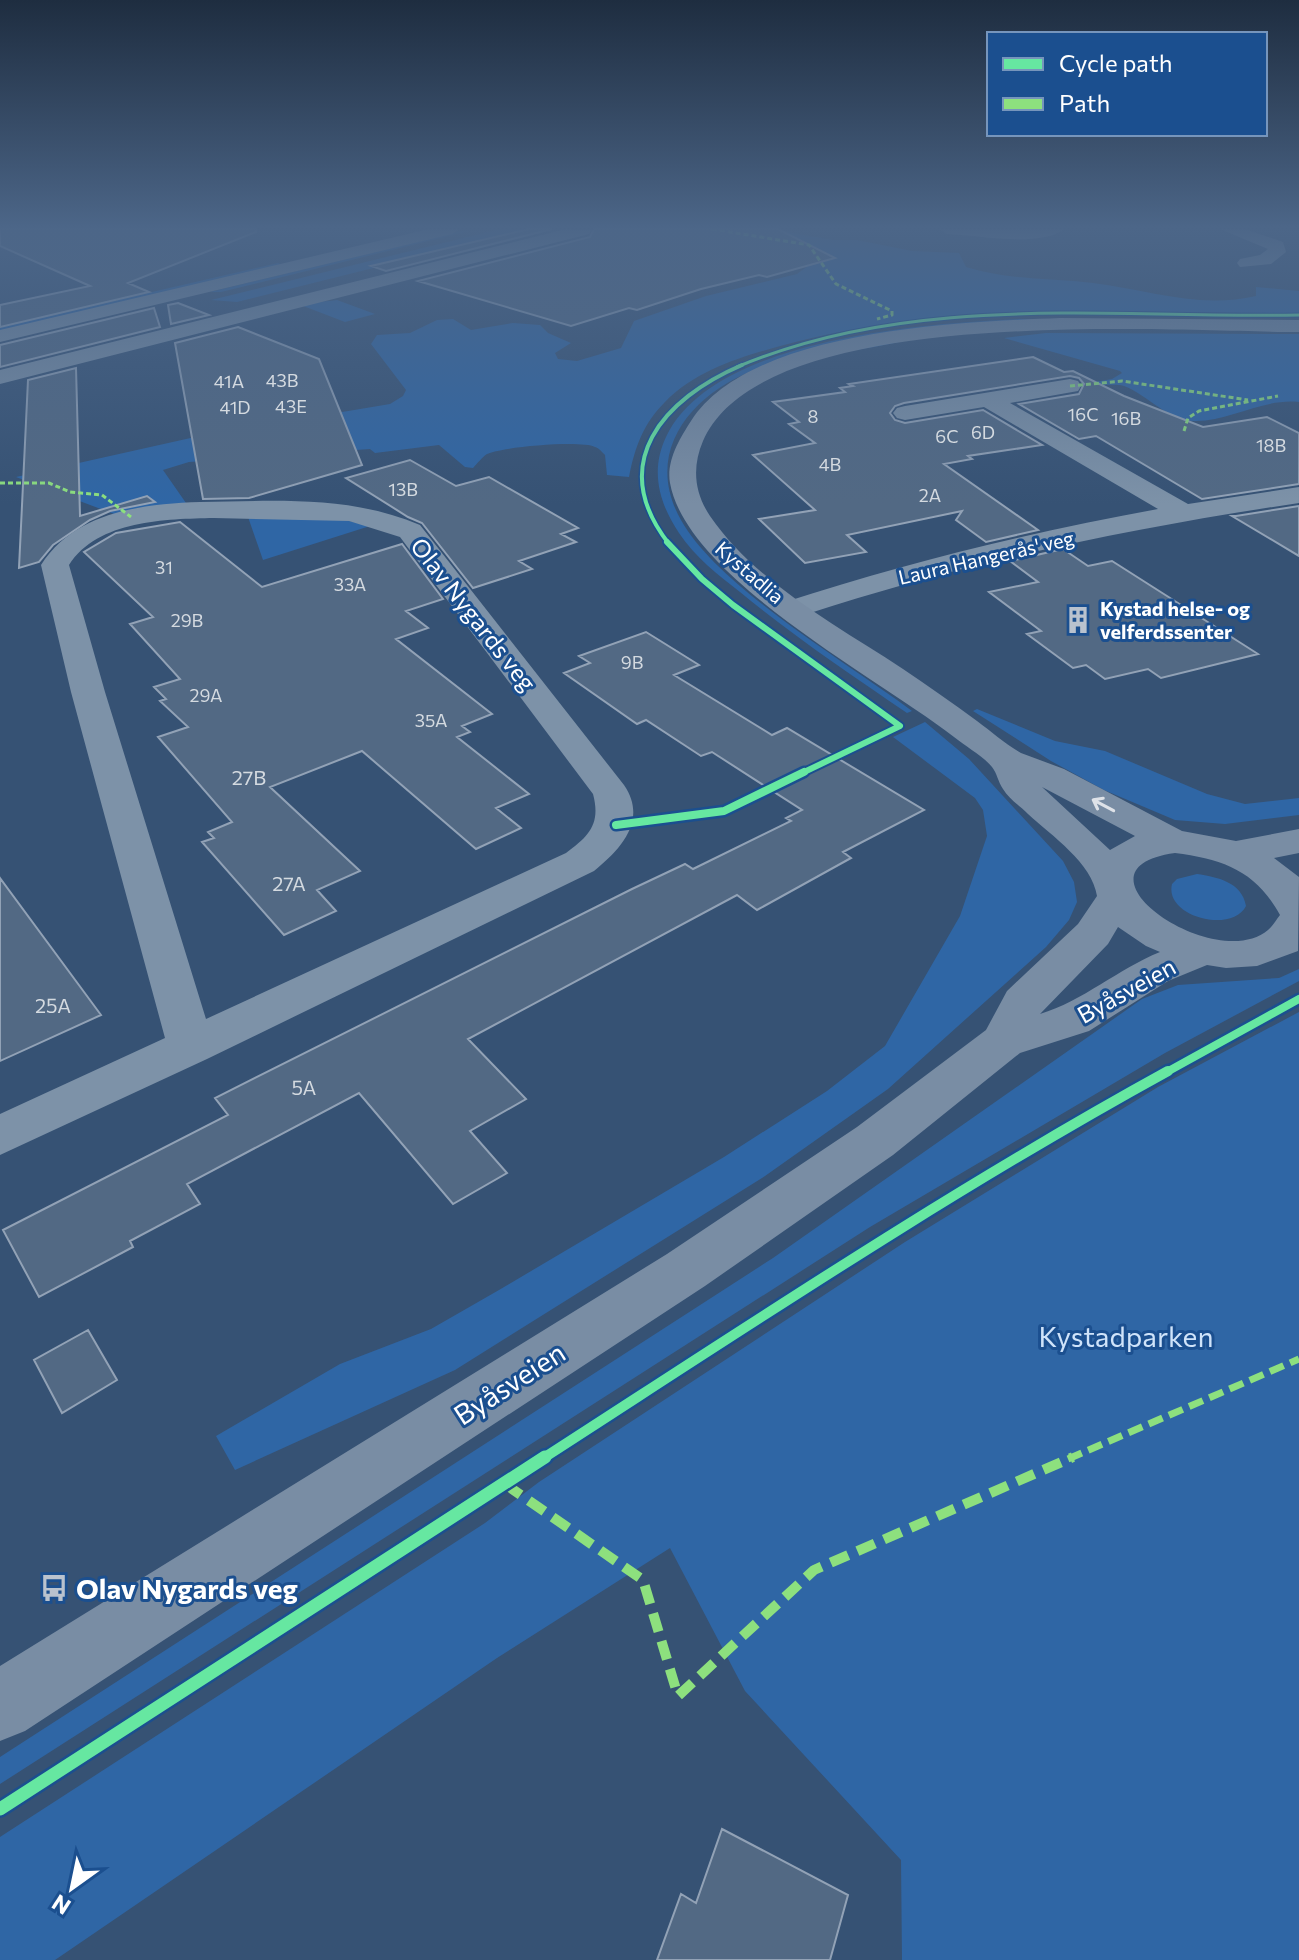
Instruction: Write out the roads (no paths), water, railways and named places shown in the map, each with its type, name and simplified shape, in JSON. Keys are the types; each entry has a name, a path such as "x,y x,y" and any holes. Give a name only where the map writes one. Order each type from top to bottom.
{"street":[{"path":"0,336 66,320"},
{"path":"0,377 217,320"},
{"name":"Kystadlia","path":"1172,841 1048,775 1007,761 940,710 793,609 724,552 697,519 682,483 685,453 699,425 714,406 756,378 821,352 908,335 965,329 1084,325 1299,326"},
{"path":"905,413 1070,386"},
{"path":"988,400 1181,511"},
{"name":"Laura Hangerås' veg","path":"793,609 848,590 956,562 1181,511 1299,495"},
{"name":"Olav Nygards veg","path":"0,1136 191,1047 580,862 602,845 616,825 617,808 611,793 410,531 391,521 337,511 304,510 200,510 131,517 79,538 62,552 55,565 88,692 191,1047"},
{"name":"Kystadlia","path":"1007,761 1019,786 1089,849 1128,913 1172,942 1201,951"},
{"path":"1172,841 1205,844 1238,853 1267,868 1285,883 1297,900 1299,913"},
{"name":"Byåsveien","path":"1004,1041 1023,1002 1093,934 1115,889 1117,867 1127,855 1144,846 1172,841"},
{"path":"1238,853 1299,841"},
{"path":"1201,951 1230,955 1280,945 1294,933 1299,919"},
{"name":"Byåsveien","path":"0,1706 686,1270 875,1141 1004,1041 1073,1020 1153,971 1201,951"}],"place":[{"name":"Kystad helse- og velferdssenter","path":"1078,620"},
{"name":"Olav Nygards veg","path":"54,1588"}],"park label":[{"name":"Kystadparken","path":"1126,1336"}]}
